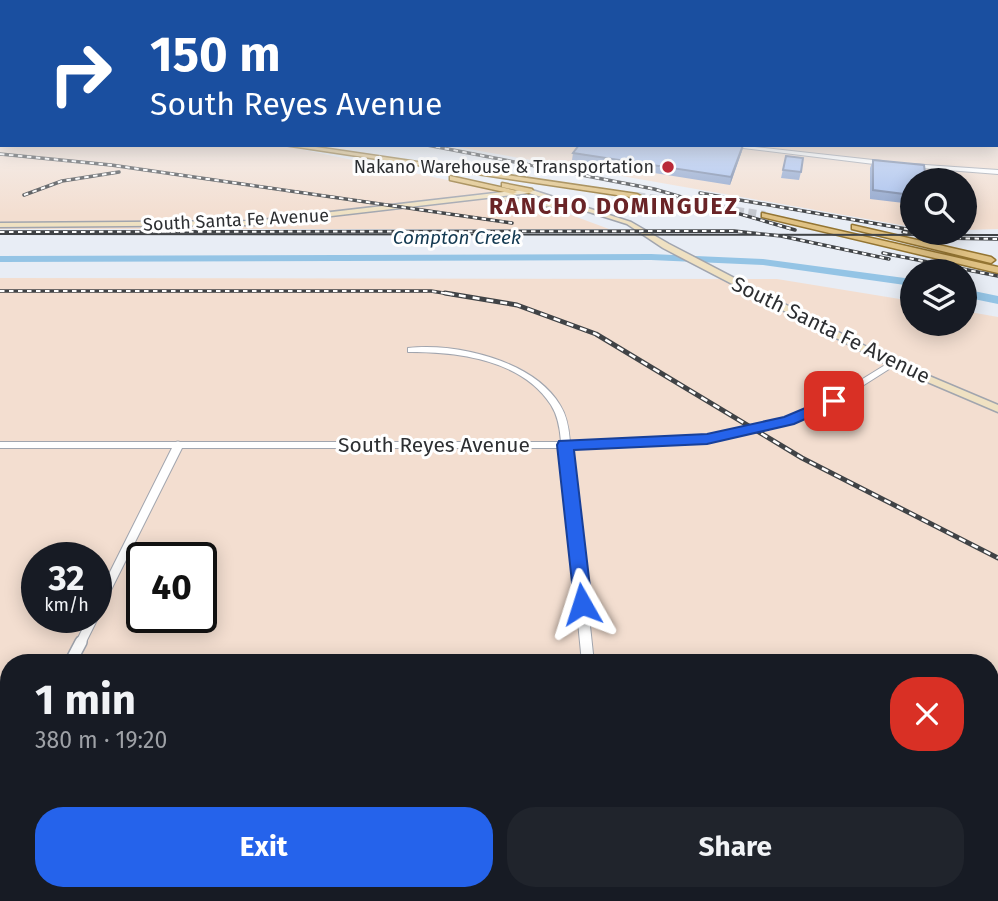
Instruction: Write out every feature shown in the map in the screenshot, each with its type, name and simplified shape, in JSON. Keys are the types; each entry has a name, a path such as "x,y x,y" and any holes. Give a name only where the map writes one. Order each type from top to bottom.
{"main road":[{"path":"299,147 464,176 529,191"},
{"path":"327,147 639,194 464,176"},
{"path":"452,166 464,176 491,190 481,198"},
{"path":"464,176 513,192"},
{"name":"South Santa Fe Avenue","path":"0,225 253,223 529,191 610,215 648,233 666,246"},
{"name":"South Santa Fe Avenue","path":"513,192 601,219 666,246 893,364 998,409"},
{"path":"481,198 527,200 563,206"},
{"path":"765,212 998,261"},
{"path":"765,212 998,270"},
{"path":"601,219 610,215"}],"street":[{"path":"738,147 893,164"},
{"path":"904,165 998,172"},
{"path":"411,350 445,350 471,355 525,377 547,394 558,407 565,445 587,654"},
{"name":"South Reyes Avenue","path":"0,445 565,445 707,439 764,427 820,410 893,364"},
{"path":"112,578 178,446"},
{"path":"75,654 85,633"}],"shaded area":[{"path":"0,147 291,147 476,186 555,209 609,229 0,229"},
{"path":"457,147 998,147 998,229 977,230 977,168 900,168 900,225"},
{"path":"0,278 777,279 900,299 900,336 977,336 977,313 998,317 998,654 0,654"}],"building":[{"name":"Nakano Warehouse & Transportation","path":"578,147 742,147 731,177 573,153"},
{"path":"786,156 803,158 801,172 783,170"},
{"path":"873,160 924,165 924,168 900,168 900,193 873,190"}],"waterway":[{"name":"Compton Creek","path":"0,259 651,257 763,262 900,281"},
{"name":"Compton Creek","path":"977,296 998,300"}],"tunnel":[{"path":"637,196 765,215"}],"tram line":[{"path":"0,234 998,235"}],"railway":[{"path":"437,147 654,189 795,230"},
{"path":"0,154 111,165 512,223"},
{"path":"24,195 62,181 119,172"},
{"path":"700,193 900,228"},
{"path":"0,232 734,231 781,236 889,259"},
{"path":"977,239 998,239"},
{"path":"883,253 998,276"},
{"path":"0,291 431,291 456,295"},
{"path":"445,293 517,305 596,334 802,458 998,558"}],"place":[{"name":"Nakano Warehouse & Transportation","path":"668,167"}],"district":[{"name":"RANCHO DOMINGUEZ","path":"614,206"}],"route":[{"path":"582,604 565,445 707,439 789,421 820,410 834,401"}]}
